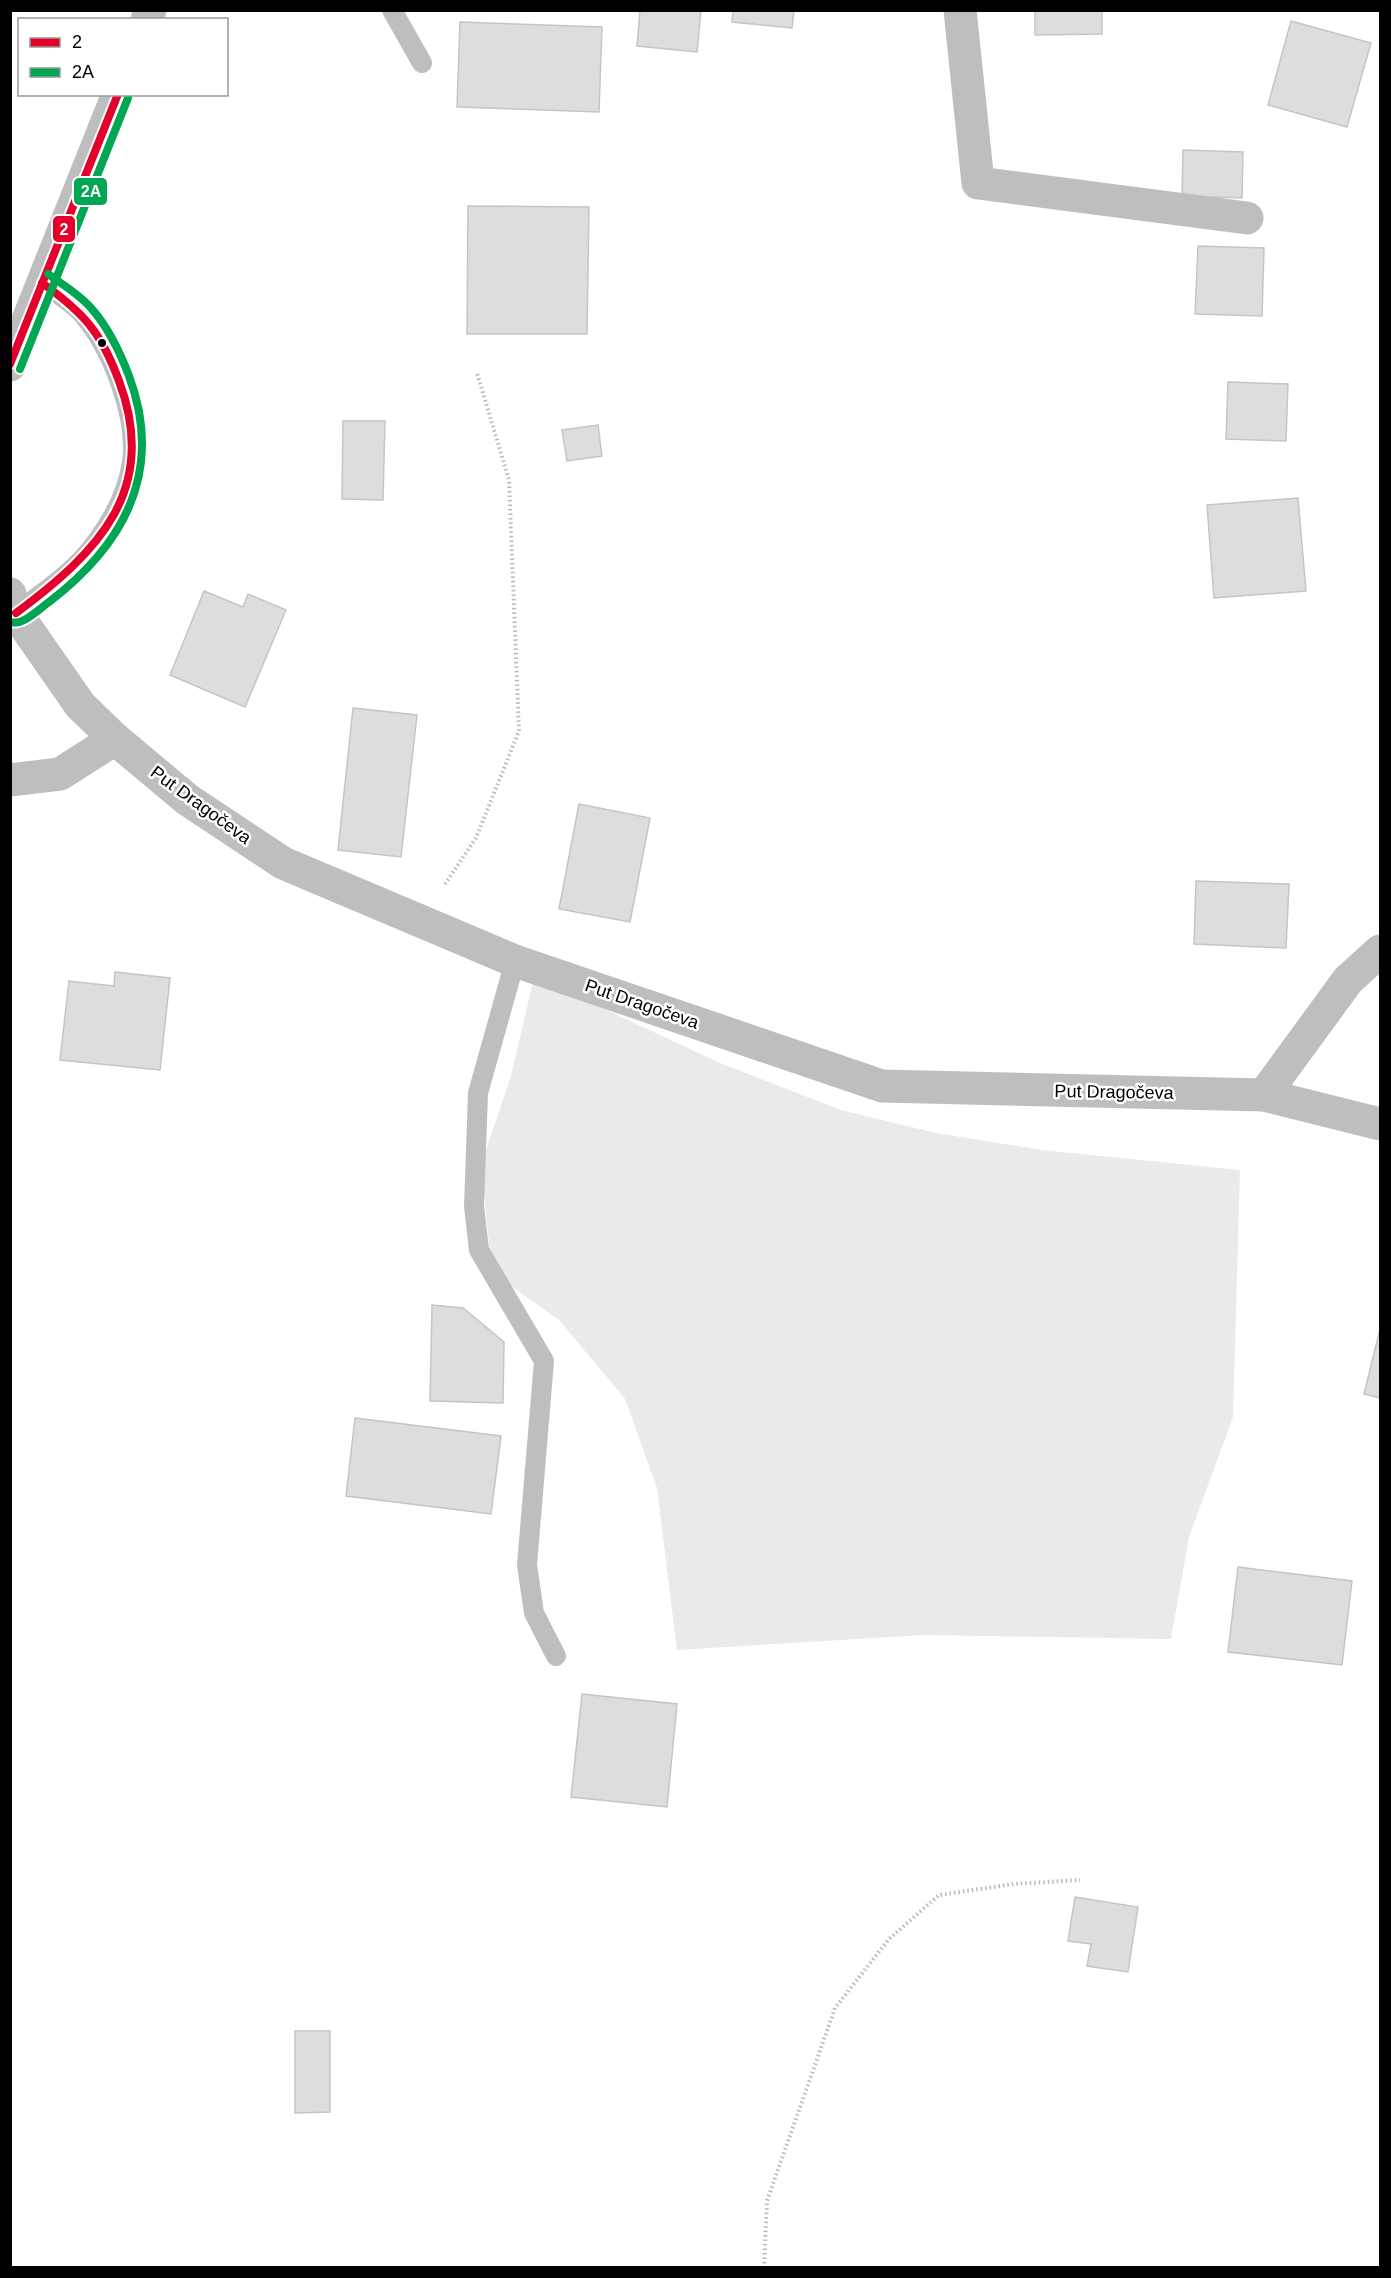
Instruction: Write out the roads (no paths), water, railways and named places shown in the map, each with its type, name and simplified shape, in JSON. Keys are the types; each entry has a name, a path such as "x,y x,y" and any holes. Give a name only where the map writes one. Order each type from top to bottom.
{"street":[{"path":"960,10 978,183 1247,218"},
{"path":"10,365 117,96"},
{"name":"Put Dragočeva","path":"13,604 80,705 115,739 188,800 283,863 515,961 882,1086 1264,1095 1380,1124"},
{"path":"10,780 60,774 115,739"},
{"path":"1264,1095 1348,980 1380,951"}],"lane":[{"path":"392,10 422,63"},
{"path":"13,604 67,574 97,542 119,507 132,462 129,416 119,379 102,343 88,320 42,283"},
{"path":"515,961 478,1093 474,1206 479,1250 544,1361 527,1565 534,1613 556,1656"}]}
